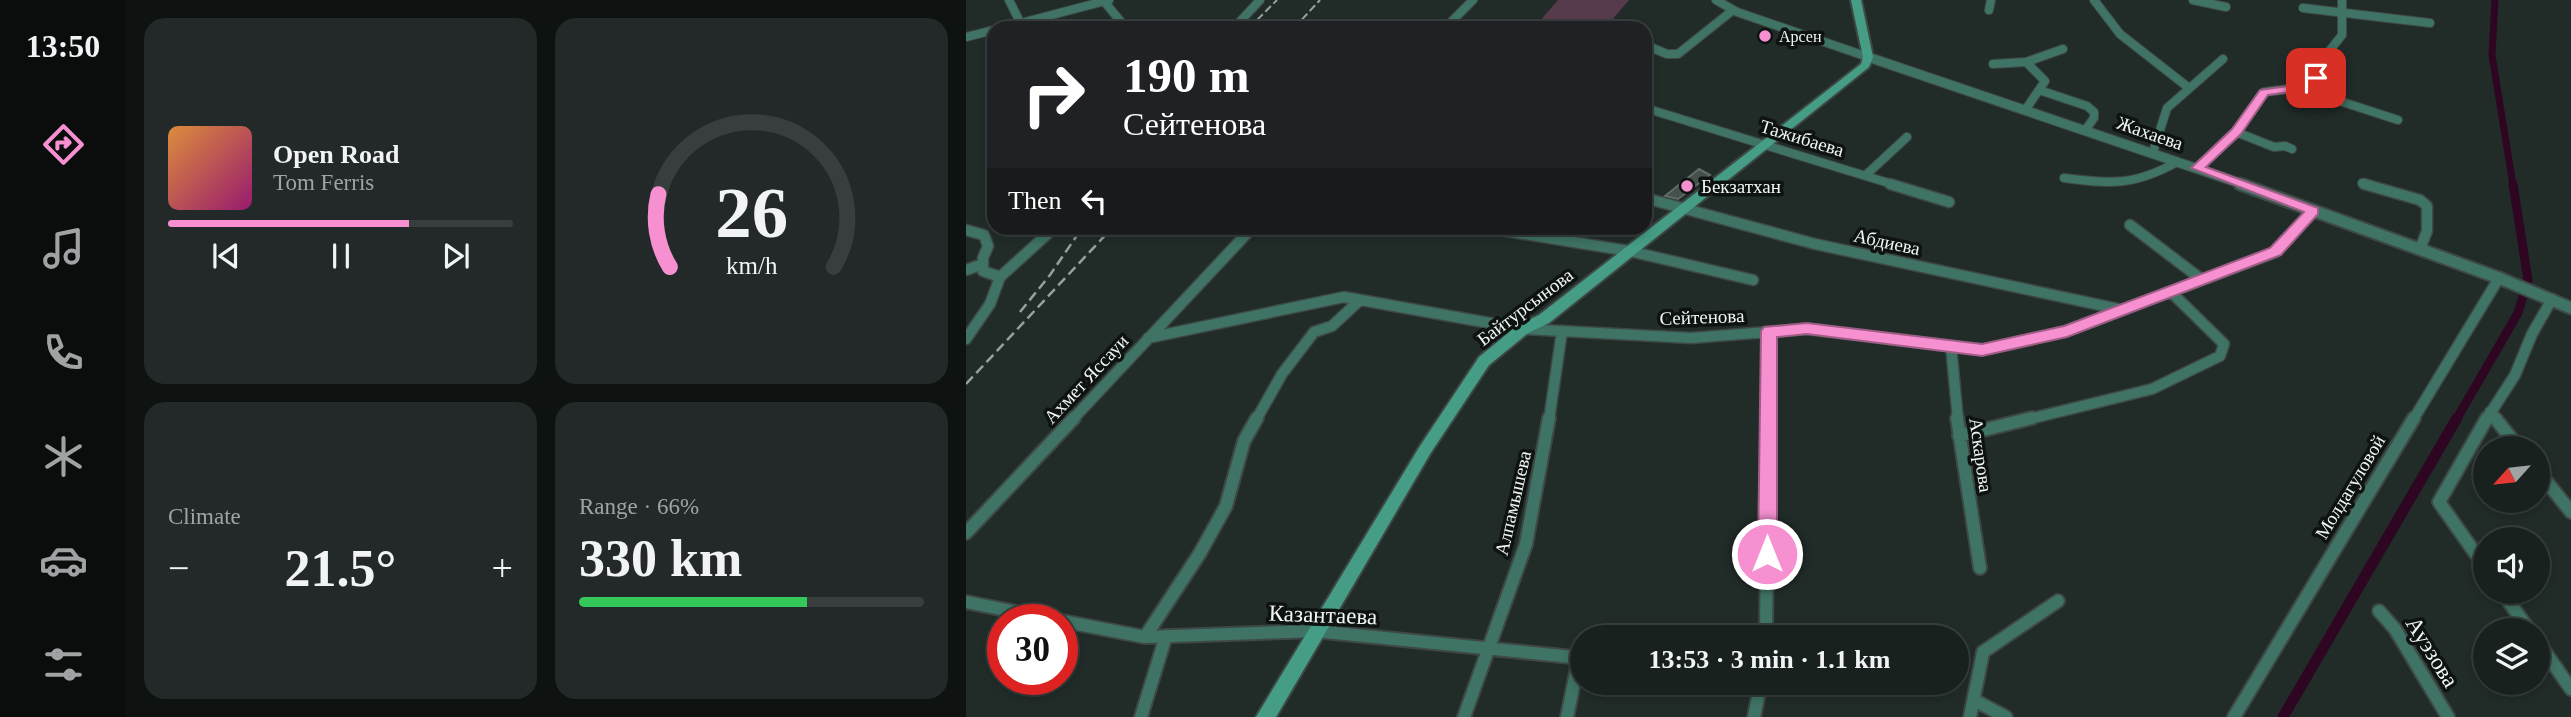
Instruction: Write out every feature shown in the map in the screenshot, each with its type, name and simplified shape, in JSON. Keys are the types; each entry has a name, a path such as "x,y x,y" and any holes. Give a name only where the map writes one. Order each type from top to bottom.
{"main road":[{"path":"1856,0 1868,57"},
{"name":"Байтурсынова","path":"1652,232 1865,65 1868,57"},
{"name":"Байтурсынова","path":"1265,717 1424,450 1484,361 1522,329 1544,319 1649,235"}],"street":[{"path":"1009,0 1018,21"},
{"path":"1035,21 1105,0 1121,21"},
{"path":"1240,21 1260,0"},
{"path":"1452,21 1473,0"},
{"name":"Жахаева","path":"1716,0 1733,10 1868,57 2153,152 2502,279 2571,307"},
{"path":"1989,10 1991,0"},
{"path":"2094,0 2120,34 2189,88"},
{"path":"2193,0 2227,7"},
{"path":"2197,168 2236,132 2264,92 2306,87 2316,78 2323,60 2342,35 2342,0"},
{"path":"2303,8 2430,23"},
{"path":"1652,49 1667,54 1678,54 1733,10"},
{"path":"966,37 987,32"},
{"path":"1993,64 2026,62 2063,49"},
{"path":"2153,152 2166,108 2223,59"},
{"path":"2026,62 2045,81 2026,109"},
{"path":"2306,87 2318,94 2398,120"},
{"path":"2039,90 2087,106 2094,112 2094,118 2086,129"},
{"name":"Тажибаева","path":"1652,110 1867,174 1949,202"},
{"path":"2236,132 2274,147 2285,146 2292,149"},
{"path":"1867,174 1907,137"},
{"path":"2064,178 2120,185 2157,174 2177,162"},
{"path":"2362,183 2420,200 2427,206 2427,231 2420,250"},
{"name":"Абдиева","path":"1652,200 1815,244 2123,310"},
{"name":"Сейтенова","path":"1148,338 1344,297 1522,329 1691,338 1807,329 1982,350 2067,331 2276,251 2313,211"},
{"path":"2130,225 2201,279"},
{"path":"966,230 984,235 988,246 983,271 1000,277"},
{"path":"966,339 990,304 1000,277 1046,235"},
{"name":"Ахмет Яссауи","path":"966,533 1245,235"},
{"path":"1530,235 1629,251 1753,280"},
{"path":"966,270 984,264"},
{"name":"Молдагуловой","path":"2234,717 2502,279"},
{"path":"1959,436 2152,389 2220,356 2224,344 2171,292"},
{"path":"2473,550 2439,502 2490,412 2515,375 2546,296"},
{"path":"1145,637 1200,553 1226,506 1244,441 1282,374 1314,332 1332,326 1360,300"},
{"name":"Алпамышева","path":"1464,717 1527,544 1562,331"},
{"path":"1766,625 1769,331"},
{"name":"Аскарова","path":"1951,346 1959,436 1980,568"},
{"path":"2490,412 2509,436"},
{"path":"2550,486 2571,512"},
{"path":"1969,717 1983,652 2058,601"},
{"path":"966,602 987,606"},
{"name":"Ауэзова","path":"2379,611 2395,629 2448,717"},
{"name":"Казантаева","path":"1078,624 1145,637 1315,631 1570,657"},
{"path":"1141,717 1166,636"},
{"path":"2550,659 2571,689"},
{"path":"1567,717 1572,695"},
{"path":"1754,717 1758,695"},
{"path":"1974,700 2006,717"}],"shaded area":[{"path":"1558,0 1629,0 1611,21 1540,21"}],"building":[{"name":"Бекзатхан","path":"1699,169 1710,175 1678,199 1665,196"}],"waterway":[{"path":"2495,0 2492,55 2513,185"},
{"path":"2513,184 2528,280"},
{"path":"2456,420 2518,313 2524,293"},
{"path":"2283,717 2457,418"}],"railway":[{"path":"1256,21 1277,0"},
{"path":"1300,21 1320,0"},
{"path":"1020,312 1077,235"},
{"path":"966,384 1105,235"}],"place":[{"name":"Арсен","path":"1765,36"},
{"name":"Бекзатхан","path":"1687,186"}],"route":[{"path":"1767,554 1769,331 1807,329 1982,350 2067,331 2276,251 2313,211 2197,168 2236,132 2264,92 2306,87 2316,78"}]}
